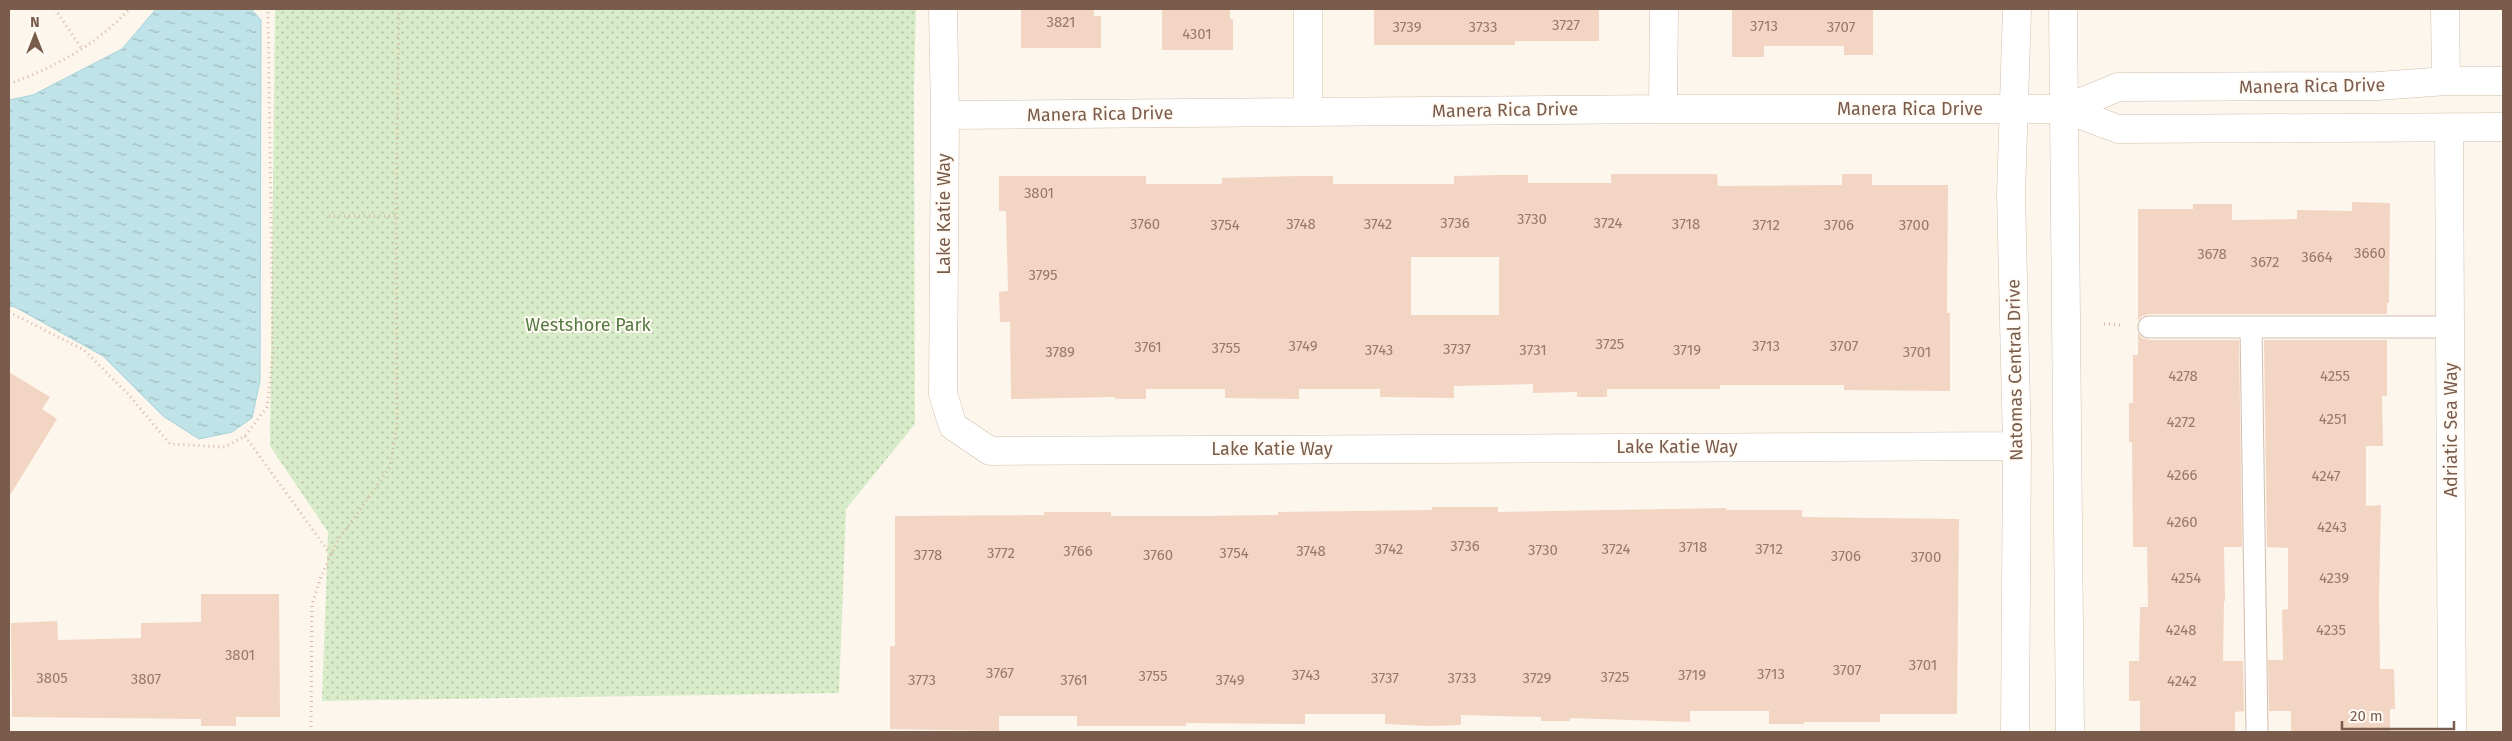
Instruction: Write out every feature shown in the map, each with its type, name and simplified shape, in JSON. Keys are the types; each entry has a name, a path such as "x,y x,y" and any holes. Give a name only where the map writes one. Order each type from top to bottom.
{"street":[{"name":"Lake Katie Way","path":"943,9 945,114 943,394 953,426 990,451 2017,446"},
{"path":"1308,9 1308,112"},
{"path":"1663,109 1664,9"},
{"name":"Natomas Central Drive","path":"2016,732 2017,446 2011,194 2017,9"},
{"path":"2063,9 2070,732"},
{"path":"2445,9 2446,81"},
{"name":"Manera Rica Drive","path":"945,114 1663,109 2065,109 2118,87 2378,86 2446,81 2503,81"},
{"name":"Manera Rica Drive","path":"2065,109 2118,129 2503,127"},
{"name":"Adriatic Sea Way","path":"2449,128 2452,732"}],"lane":[{"path":"2149,326 2451,327"},
{"path":"2251,326 2257,732"}],"path":[{"path":"55,9 82,49"},
{"path":"9,84 50,67 82,49 111,27 129,9"},
{"path":"9,312 84,350 128,394 170,444 225,448 245,436 267,407 273,356 268,9"},
{"path":"311,732 312,605 320,579 337,542 365,506 390,467 397,425 396,216 399,9"},
{"path":"329,216 396,216"},
{"path":"245,436 331,555"}],"green space":[{"name":"Westshore Park","path":"275,9 916,9 914,88 915,424 846,509 839,693 322,701 328,532 270,446"}],"water":[{"path":"156,9 251,9 261,20 260,381 252,418 232,432 199,439 163,416 103,356 15,307 9,306 9,100 33,95 122,49"}],"building":[{"path":"1021,9 1094,9 1094,16 1101,16 1101,48 1021,48"},
{"path":"1162,9 1230,9 1230,19 1233,19 1233,50 1162,50"},
{"path":"1374,9 1599,9 1599,41 1515,41 1515,45 1374,45"},
{"path":"1732,9 1873,9 1873,55 1844,55 1844,46 1764,46 1764,57 1732,57"},
{"path":"1611,174 1717,174 1718,186 1842,185 1842,174 1872,174 1872,185 1948,185 1947,313 1950,313 1950,391 1844,390 1844,385 1720,385 1720,389 1607,389 1607,397 1577,397 1577,392 1533,393 1533,384 1454,386 1454,398 1380,397 1380,389 1299,389 1299,399 1225,398 1225,389 1146,389 1146,399 1115,399 1115,397 1011,399 1010,322 1000,322 999,292 1008,291 1006,211 999,211 999,176 1146,176 1146,184 1222,184 1222,178 1333,176 1333,184 1454,184 1454,176 1528,175 1528,183 1611,183","holes":["1411,257 1499,257 1499,315 1411,315"]},
{"path":"2352,202 2390,203 2389,303 2387,303 2387,314 2149,314 2142,316 2138,321 2138,209 2193,209 2193,204 2232,204 2232,220 2297,219 2297,210 2352,211"},
{"path":"2138,333 2142,338 2149,340 2239,340 2242,547 2224,547 2223,661 2243,661 2244,711 2235,712 2235,732 2140,732 2140,701 2129,701 2129,661 2139,661 2140,607 2148,607 2147,547 2133,547 2132,442 2129,442 2129,403 2133,403 2133,355 2138,355"},
{"path":"2264,340 2387,340 2387,396 2382,396 2383,446 2366,446 2366,506 2381,505 2380,669 2394,669 2395,709 2390,709 2390,732 2291,732 2291,711 2269,711 2268,660 2283,660 2282,610 2288,609 2288,548 2267,547"},
{"path":"9,372 50,397 42,409 57,419 9,497"},
{"path":"1432,507 1498,507 1498,512 1726,508 1726,510 1802,510 1802,517 1959,519 1957,714 1880,714 1880,722 1804,722 1804,724 1769,724 1769,711 1690,711 1690,722 1570,718 1570,721 1541,721 1541,717 1461,715 1461,725 1430,726 1385,724 1385,714 1305,714 1305,724 1186,723 1186,726 1077,726 1077,716 999,716 999,731 890,729 890,646 895,646 895,516 1044,515 1044,512 1111,512 1111,516 1278,515 1278,512 1432,510"},
{"path":"201,594 279,594 280,717 236,717 236,726 201,726 201,719 12,717 11,623 57,621 58,640 141,638 141,623 201,622"}]}
